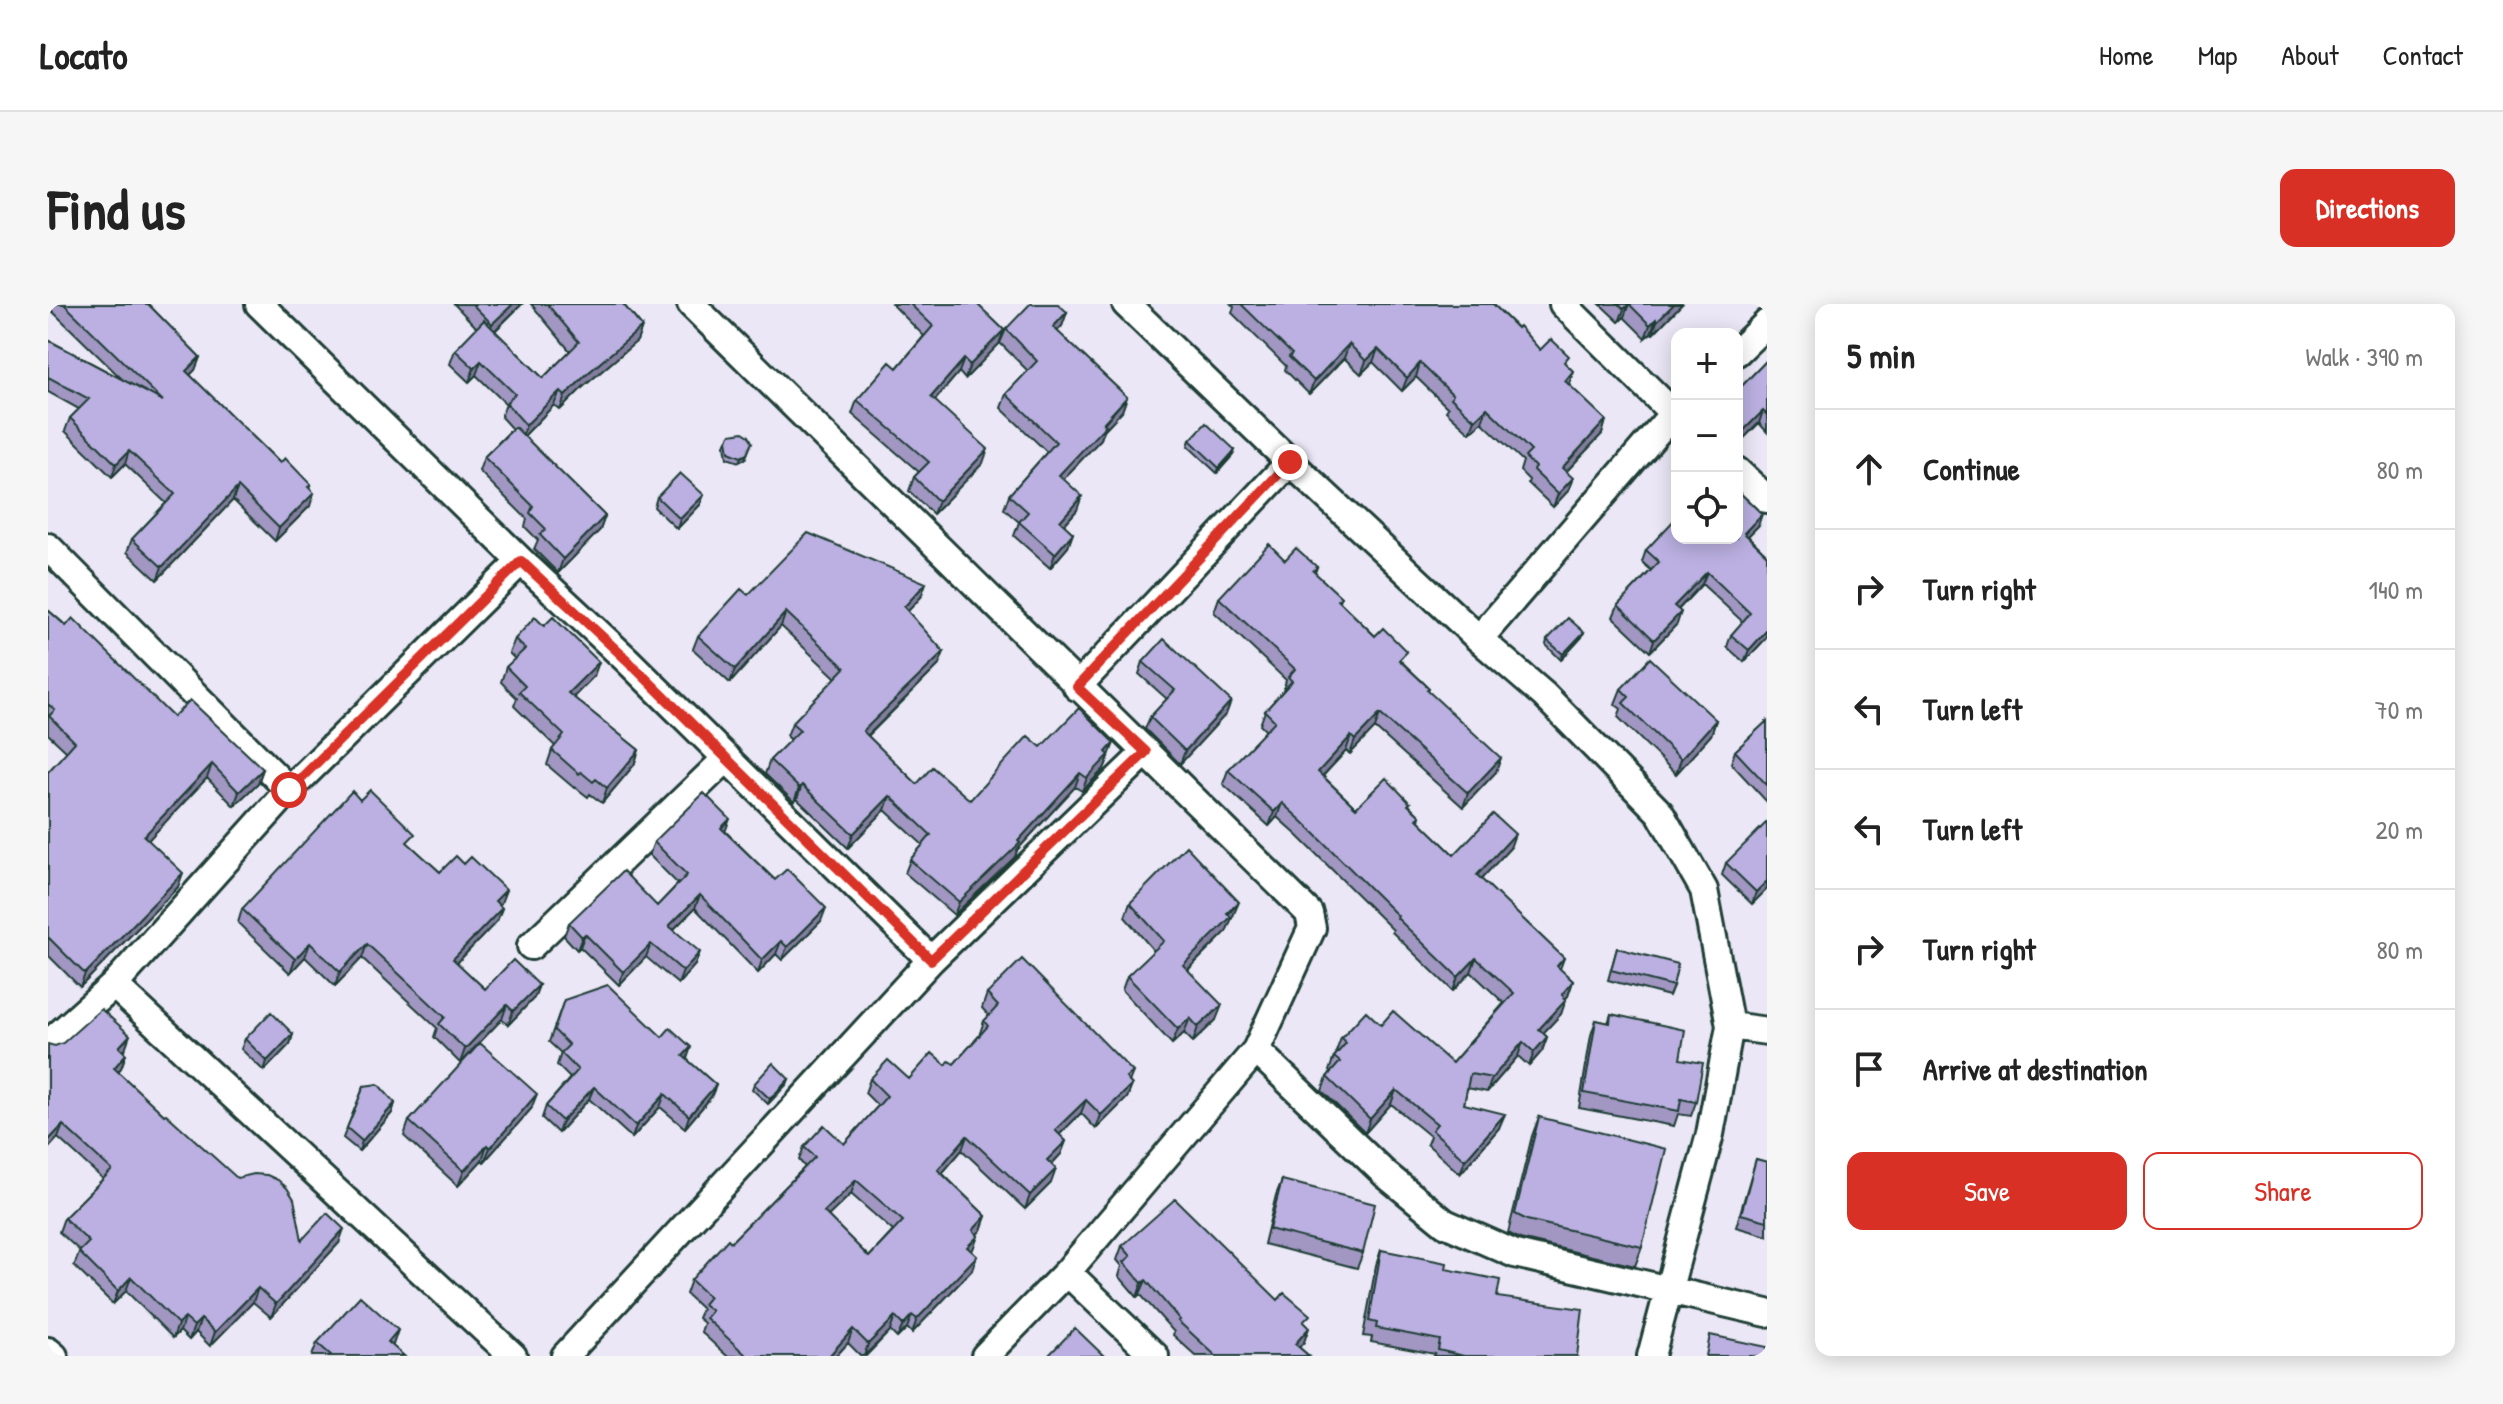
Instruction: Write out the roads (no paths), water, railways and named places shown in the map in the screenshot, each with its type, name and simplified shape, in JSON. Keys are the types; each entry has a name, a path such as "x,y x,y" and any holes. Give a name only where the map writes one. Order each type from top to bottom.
{"street":[{"path":"259,304 931,960"},
{"path":"691,304 1309,913 1312,928 1256,1050 1067,1272 985,1356"},
{"path":"1126,304 1479,639 1544,695 1660,813 1704,890 1730,1026 1710,1134 1651,1356"},
{"path":"1563,304 1671,408"},
{"path":"1743,346 1767,323"},
{"path":"1479,639 1671,419"},
{"path":"1077,687 1290,462"},
{"path":"1738,472 1767,499"},
{"path":"48,547 289,790"},
{"path":"48,1044 114,985 289,790 521,561"},
{"path":"565,1356 931,960 1146,752"},
{"path":"531,946 727,758"},
{"path":"114,985 513,1356"},
{"path":"1730,1026 1767,1031"},
{"path":"1256,1050 1385,1174 1445,1223 1515,1254 1767,1313"},
{"path":"1067,1272 1155,1356"},
{"path":"48,1351 54,1356"}]}
